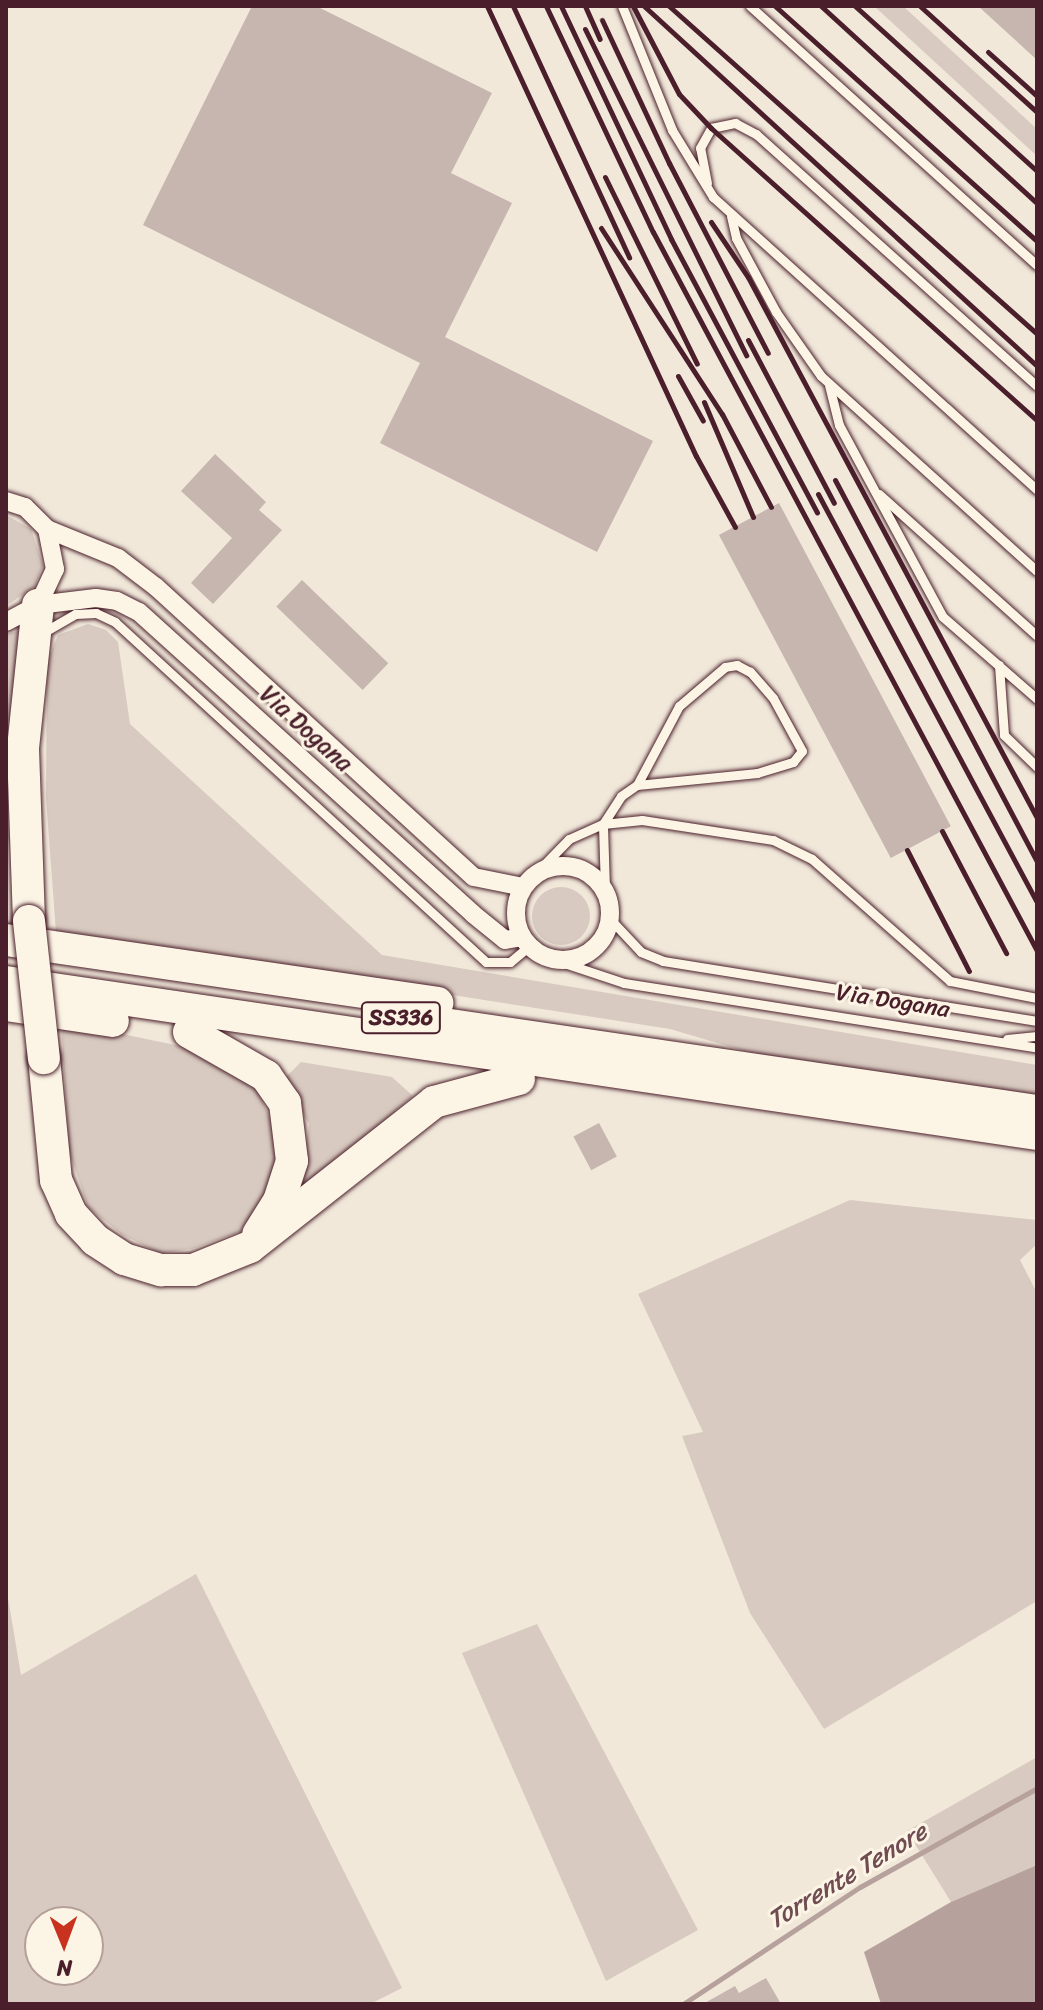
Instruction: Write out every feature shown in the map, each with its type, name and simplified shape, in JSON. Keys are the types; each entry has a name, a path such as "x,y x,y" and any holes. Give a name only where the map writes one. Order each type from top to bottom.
{"highway":[{"path":"18,931 23,748 32,642 40,605"},
{"path":"6,856 44,1058 56,1180 71,1214 95,1240 124,1259 161,1270 193,1270 250,1247 434,1102 519,1079"},
{"path":"18,931 637,1032 794,1087"},
{"name":"SS336","path":"6,961 794,1087 1037,1134"},
{"name":"SS336","path":"6,982 794,1087 1037,1111"},
{"path":"6,1005 629,1095 794,1087"},
{"path":"189,1032 266,1076 285,1103 292,1161 279,1201 250,1247"}],"street":[{"name":"Via Dogana","path":"6,501 25,507 47,529 118,558 156,587 474,877 528,882 566,865 592,874 605,889"},
{"path":"6,622 40,605 55,569 47,529"},
{"name":"Via Dogana","path":"40,605 108,599 139,612 473,914 505,940 526,941 552,959"},
{"path":"526,941 516,909 528,882"},
{"path":"552,959 589,953 601,942 611,920 605,889"}],"lane":[{"path":"622,6 672,130 713,197 1037,490"},
{"path":"750,6 1037,265"},
{"path":"713,197 700,148 711,128 735,123 756,134 1037,386"},
{"path":"731,216 736,238 776,312 829,384 1037,571"},
{"path":"829,384 839,425 943,617 1037,699"},
{"path":"872,488 1037,636"},
{"path":"40,605 96,613 123,629 486,962 510,962 526,941"},
{"path":"32,642 56,622 96,613"},
{"path":"605,889 603,824 621,796 637,785 679,706 725,667 737,665 750,672 773,698 802,751 793,762 757,773 637,785"},
{"path":"999,665 1004,735 1037,767"},
{"path":"528,882 569,839 603,824 642,820 773,840 801,852 912,950 959,986 1037,998"},
{"name":"Via Dogana","path":"611,920 641,952 663,961 1035,1021"},
{"name":"Via Dogana","path":"552,959 624,983 1037,1048"},
{"name":"Via Dogana","path":"992,1041 1037,1036"}],"shaded area":[{"path":"874,6 903,6 1037,129 1037,156"},
{"path":"6,515 31,529 43,565 35,586 6,606"},
{"path":"88,624 106,630 118,642 130,724 382,955 1037,1065 1037,1099 765,1057 670,1029 56,933 46,798 47,662 58,635"},
{"path":"19,631 14,868 6,828 6,634"},
{"path":"561,887 572,889 581,896 588,905 588,927 581,936 572,943 561,945 550,943 541,936 534,927 532,916 534,905 541,896 550,889"},
{"path":"61,1021 189,1048 226,1065 258,1092 278,1135 281,1166 266,1202 241,1231 192,1249 160,1253 121,1234 88,1207 69,1151"},
{"path":"301,1062 392,1077 413,1096 300,1194 309,1124 283,1080"},
{"path":"850,1200 1037,1220 1037,1244 1020,1260 1037,1293 1037,1601 824,1729 750,1613 682,1436 703,1432 638,1294"},
{"path":"196,1574 402,1988 370,2004 6,2004 6,1586 21,1675"},
{"path":"537,1624 698,1930 606,1981 462,1653"},
{"path":"1037,1757 1037,1865 951,1902 907,1831"},
{"path":"1037,1865 1037,2004 881,2004 864,1952 951,1902"}],"building":[{"path":"252,6 316,6 492,93 451,173 512,203 445,337 653,441 597,552 380,443 420,363 143,225"},
{"path":"978,6 1037,6 1037,60"},
{"path":"215,454 266,502 259,510 282,530 213,604 191,583 232,538 181,491"},
{"path":"779,503 951,826 891,858 719,535"},
{"path":"302,580 388,663 363,690 276,607"},
{"path":"599,1123 617,1157 591,1170 573,1137"},
{"path":"766,1978 781,2004 703,2004 735,1986 739,1993"}],"waterway":[{"name":"Torrente Tenore","path":"683,2004 860,1887 1037,1788"}],"railway":[{"path":"487,6 696,456 735,527"},
{"path":"513,6 629,257"},
{"path":"546,6 653,232 1037,951"},
{"path":"561,6 671,239 817,513"},
{"path":"585,6 600,39"},
{"path":"633,6 679,94 711,128 1037,421"},
{"path":"644,6 1037,366"},
{"path":"669,6 1037,334"},
{"path":"775,6 1037,241"},
{"path":"821,6 1037,203"},
{"path":"855,6 1037,171"},
{"path":"920,6 1037,112"},
{"path":"602,20 669,163 768,353"},
{"path":"585,29 746,355"},
{"path":"988,52 1037,96"},
{"path":"605,177 697,364"},
{"path":"711,222 748,277 1037,818"},
{"path":"601,228 722,414 771,507"},
{"path":"748,340 834,503"},
{"path":"678,376 703,421"},
{"path":"704,402 753,517"},
{"path":"835,480 1037,862"},
{"path":"818,494 1037,903"},
{"path":"942,831 1006,953"},
{"path":"907,850 969,971"}]}
